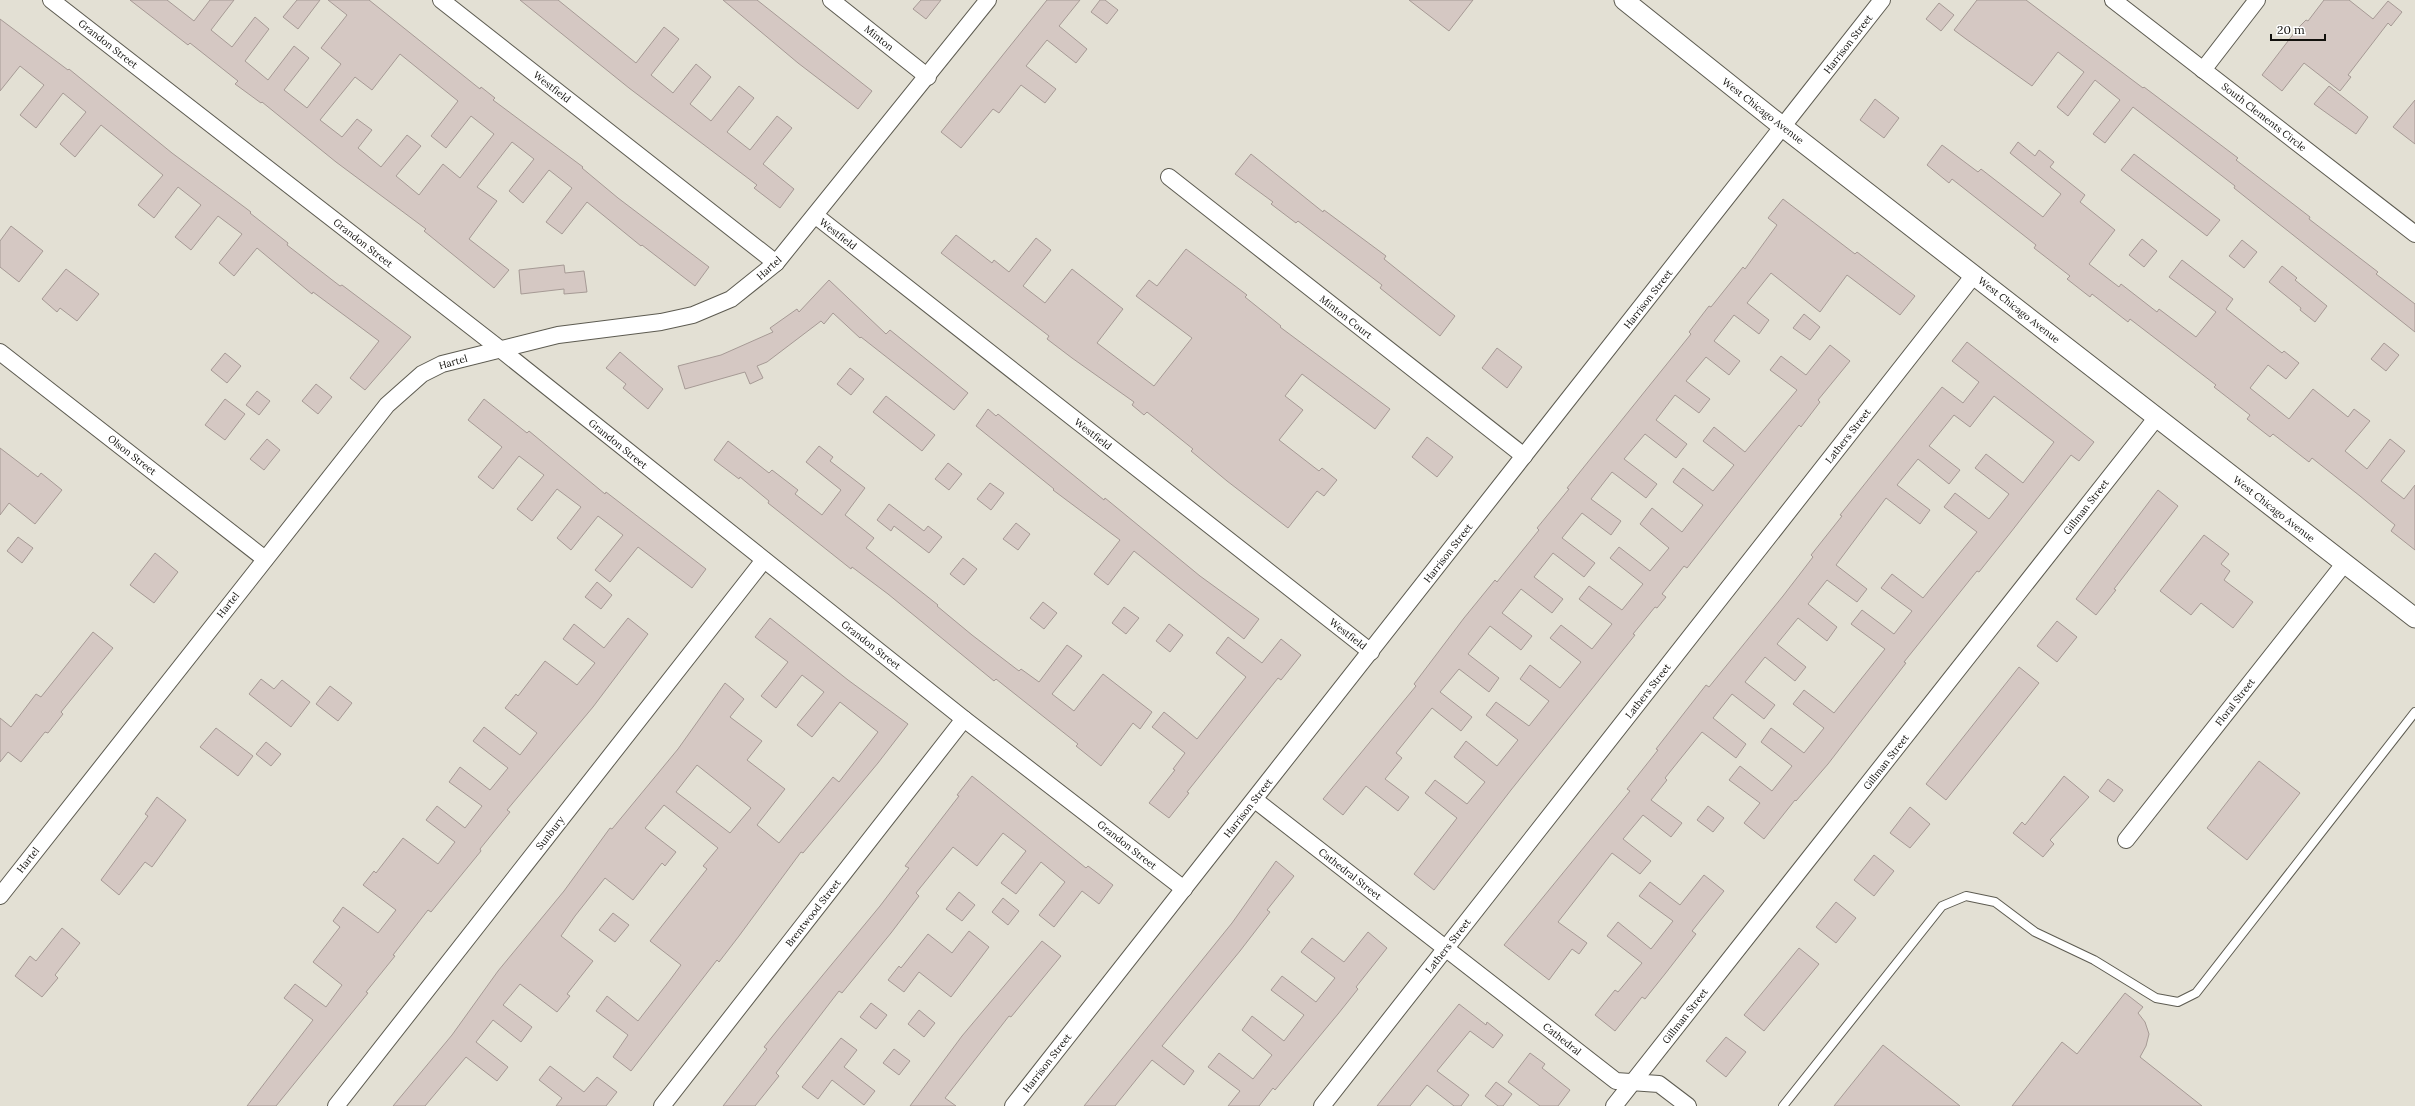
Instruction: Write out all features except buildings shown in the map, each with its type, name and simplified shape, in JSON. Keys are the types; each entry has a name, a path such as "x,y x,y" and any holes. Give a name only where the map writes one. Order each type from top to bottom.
{"street":[{"name":"Grandon Street","path":"51,0 500,349 964,719 1184,890"},
{"name":"Westfield","path":"441,0 776,263"},
{"name":"Minton","path":"830,0 928,76"},
{"name":"Hartel","path":"0,896 382,411 404,387 422,374 442,364 558,335 661,322 693,315 730,299 776,263 816,216 988,0"},
{"name":"West Chicago Avenue","path":"1624,0 1783,127 2415,618"},
{"name":"Harrison Street","path":"1013,1106 1255,800 1882,0"},
{"name":"South Clements Circle","path":"2113,0 2414,232"},
{"path":"2203,70 2257,0"},
{"name":"Minton Court","path":"1169,177 1524,456"},
{"name":"Westfield","path":"816,216 1371,652"},
{"name":"Lathers Street","path":"1322,1106 1974,275"},
{"name":"Olson Street","path":"0,352 265,559"},
{"name":"Gillman Street","path":"1614,1106 2157,417"},
{"name":"Sunbury","path":"336,1106 764,560"},
{"name":"Floral Street","path":"2126,840 2344,564"},
{"name":"Brentwood Street","path":"662,1106 964,719"},
{"name":"Cathedral Street","path":"1255,800 1446,948"},
{"name":"Cathedral","path":"1446,948 1616,1081 1634,1081 1659,1084 1688,1106"}],"lane":[{"path":"1783,1106 1942,906 1966,896 1995,902 2035,932 2094,960 2156,998 2178,1002 2196,993 2415,712"}]}
